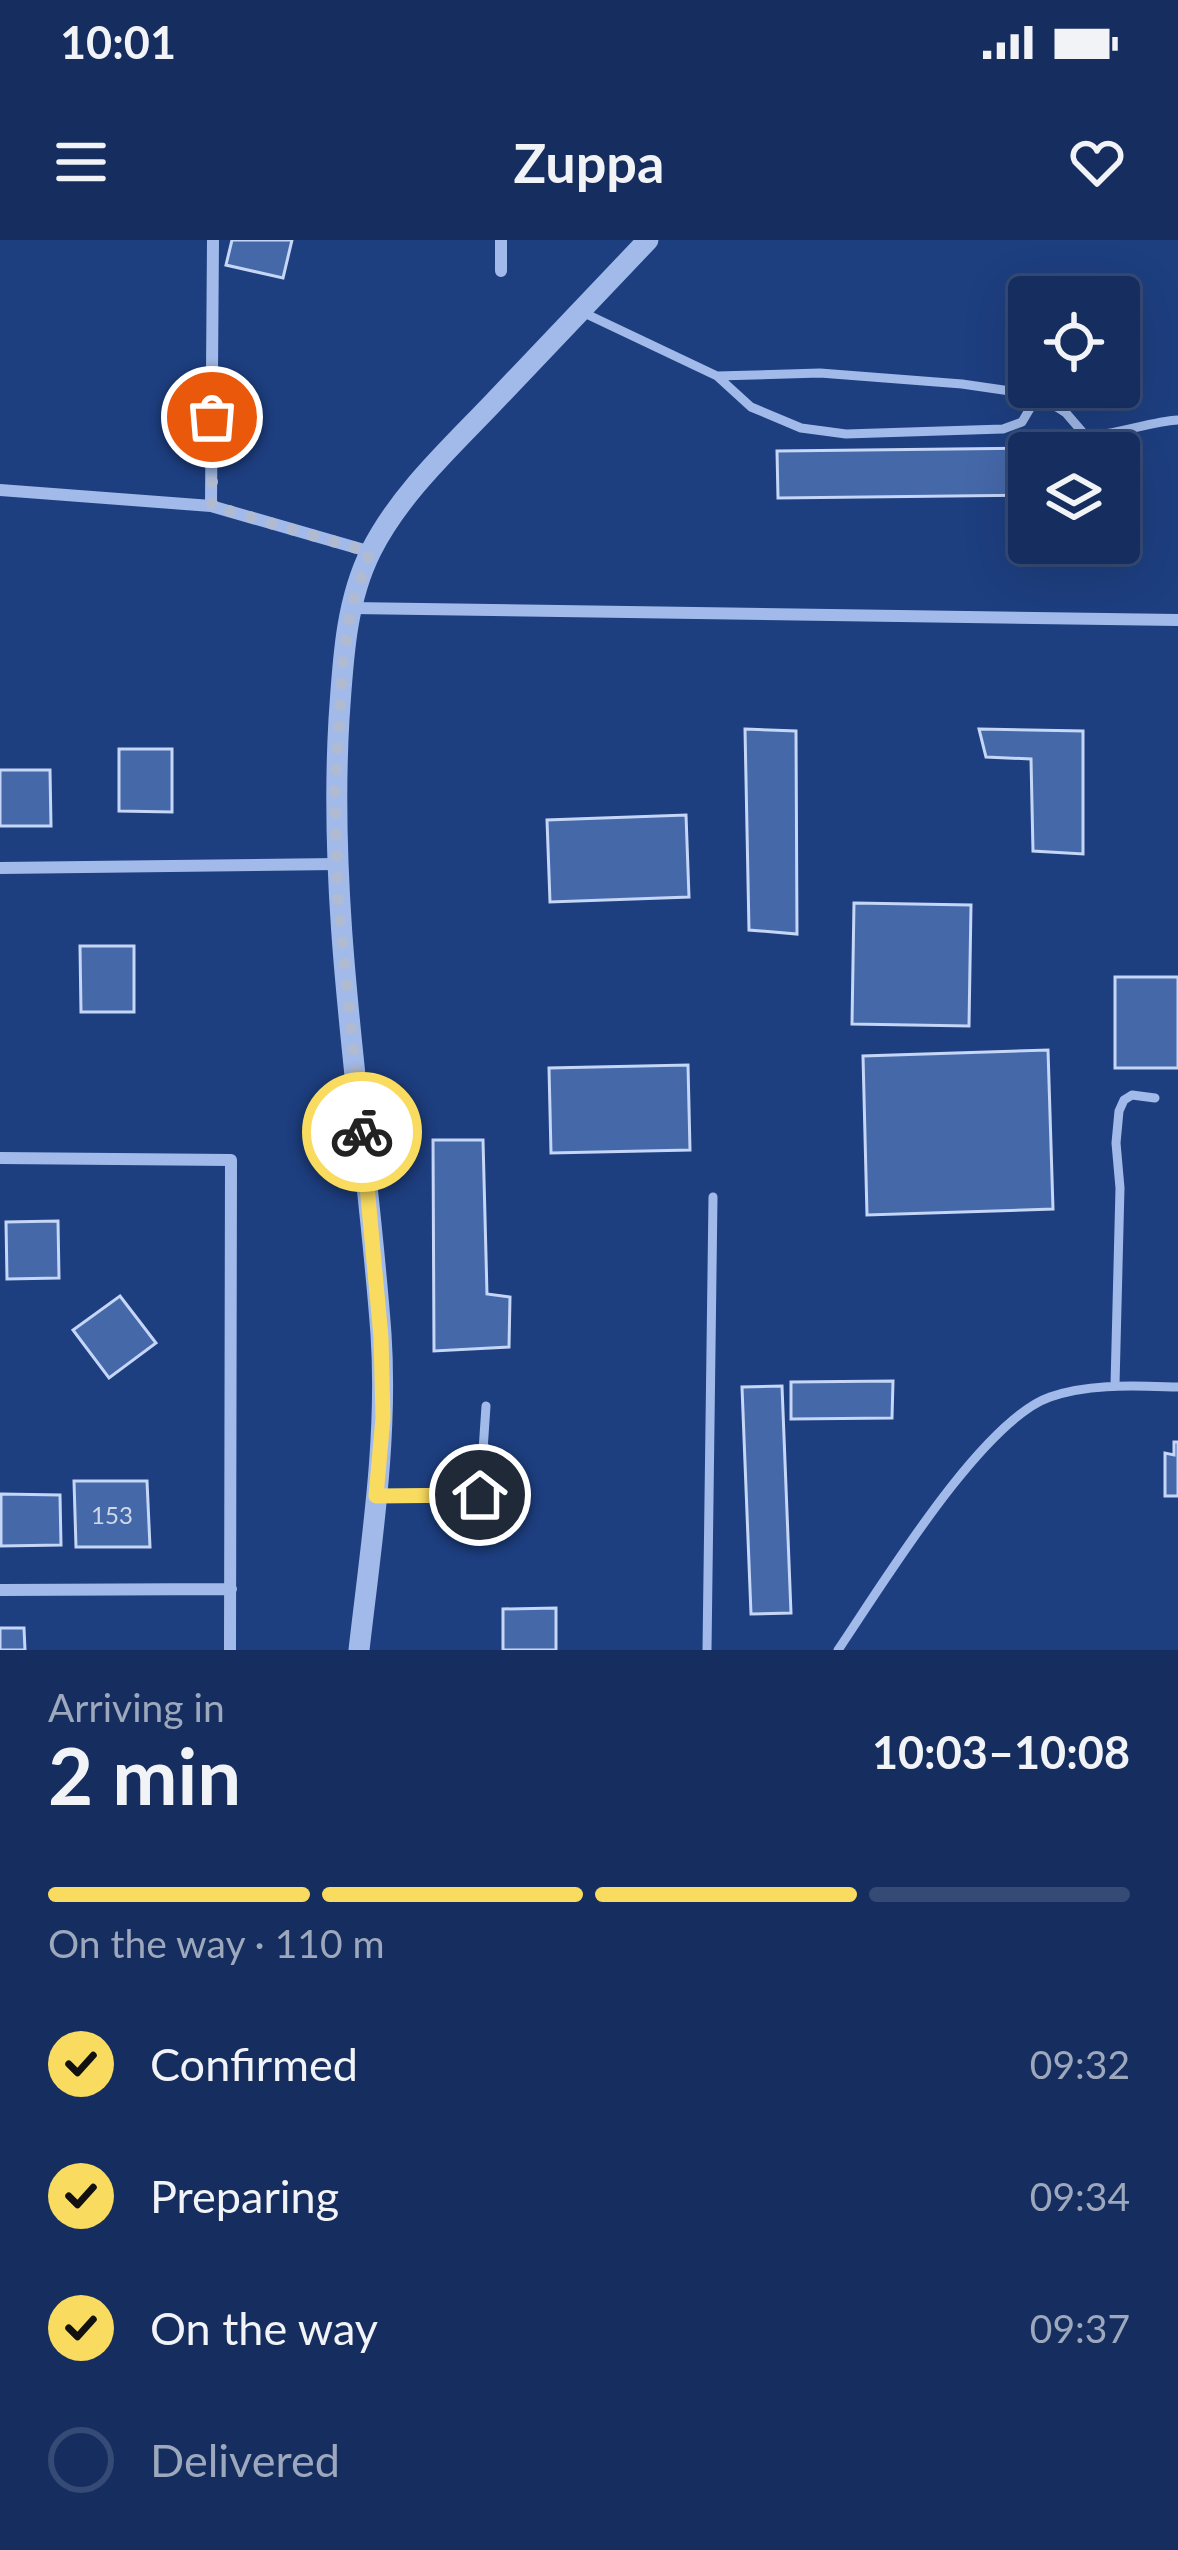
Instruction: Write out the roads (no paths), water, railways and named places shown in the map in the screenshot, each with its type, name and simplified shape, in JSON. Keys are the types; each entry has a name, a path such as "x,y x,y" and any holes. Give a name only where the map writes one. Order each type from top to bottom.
{"street":[{"path":"212,506 213,240"},
{"path":"501,240 501,272"},
{"path":"359,1650 383,1418 381,1337 338,899 335,790 351,608 370,552 396,512 442,457 648,240"},
{"path":"0,490 212,506 370,552"},
{"path":"351,608 1178,620"},
{"path":"0,868 338,864"},
{"path":"0,1158 231,1160 230,1650"},
{"path":"0,1590 230,1589"}],"lane":[{"path":"580,311 717,376 751,407 801,428 846,434 1004,429 1022,422 1030,408"},
{"path":"717,376 820,373 1008,391"},
{"path":"1059,408 1085,435 1106,436 1178,420"},
{"path":"1114,1385 1120,1111 1132,1095 1155,1098"},
{"path":"706,1650 713,1197"},
{"path":"838,1650 946,1493 1008,1424 1047,1398 1114,1385 1178,1387"},
{"path":"376,1496 480,1495 486,1406"}]}
